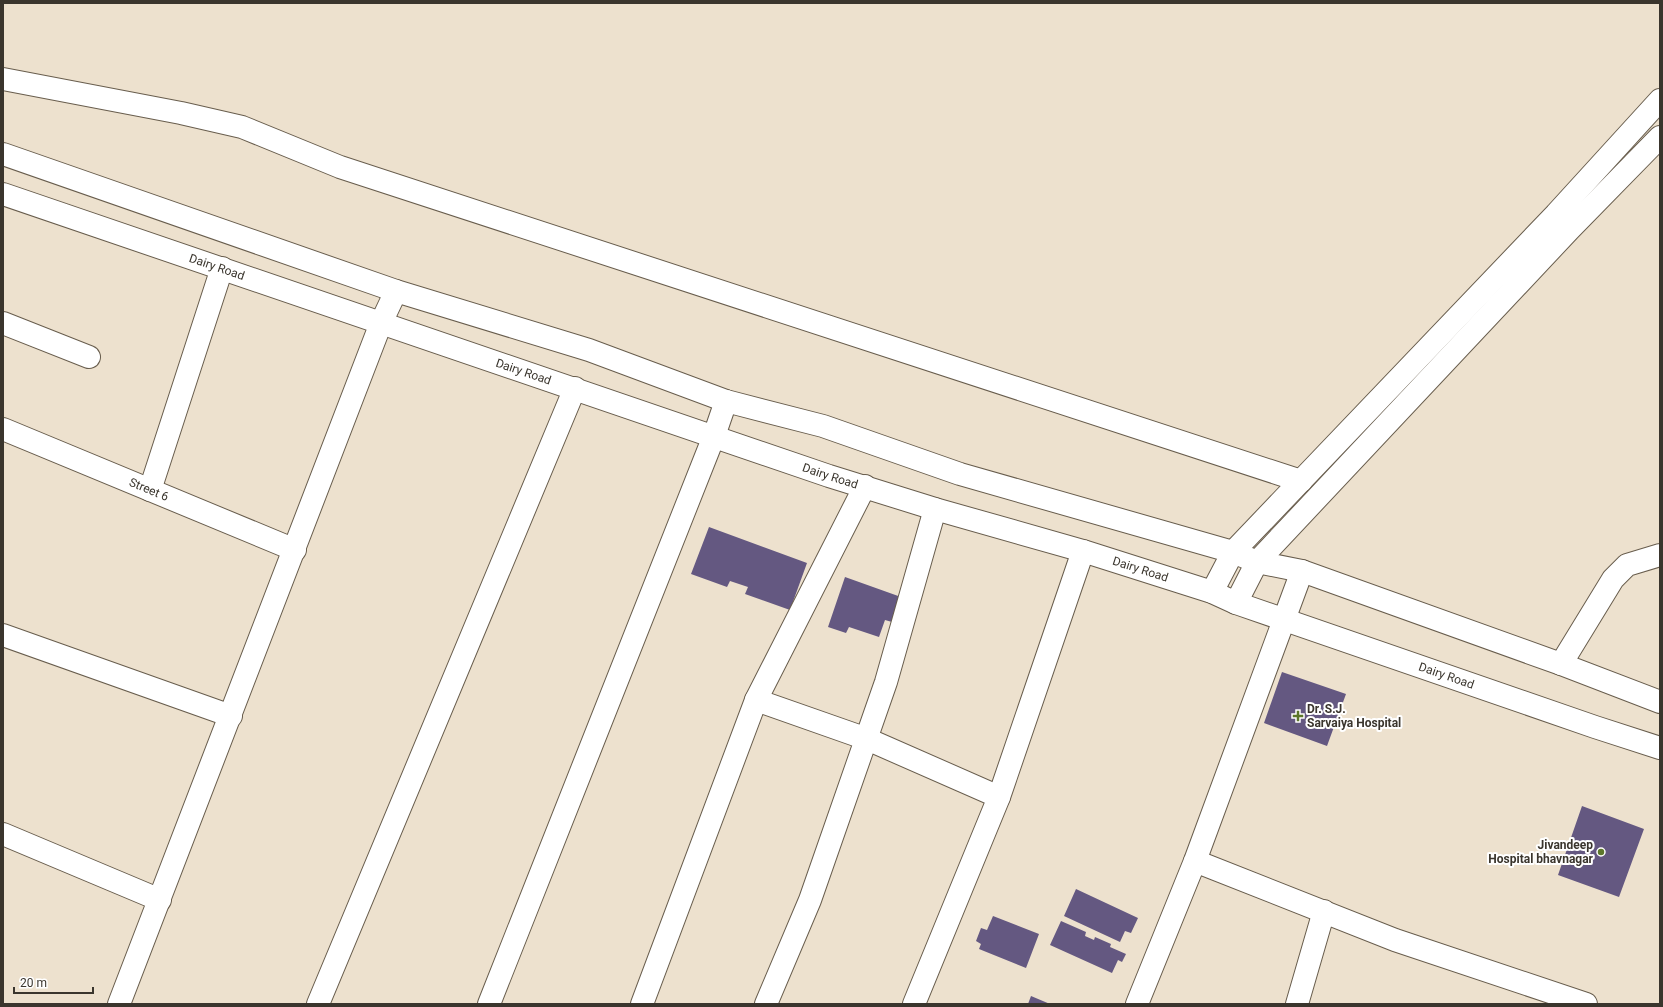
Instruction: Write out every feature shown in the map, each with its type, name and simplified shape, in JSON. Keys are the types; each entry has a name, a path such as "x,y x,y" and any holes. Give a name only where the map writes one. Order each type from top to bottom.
{"street":[{"path":"3,79 181,113 242,127 340,167 1301,481"},
{"path":"1236,602 1257,562 1562,222 1660,100"},
{"path":"1212,592 1232,552 1301,481 1562,222 1660,137"},
{"path":"3,154 396,291 589,350 726,401 823,426 960,474 1232,552 1257,562 1302,571 1561,664 1660,702"},
{"name":"Dairy Road","path":"3,194 576,388 829,476 935,509 1083,551 1212,592 1236,602 1595,727 1660,748"},
{"path":"150,490 222,268"},
{"path":"118,1004 160,900 381,323 396,291"},
{"path":"3,322 89,357"},
{"path":"318,1004 576,388"},
{"path":"489,1004 714,436 726,401"},
{"name":"Street 6","path":"3,429 295,550"},
{"path":"642,1004 756,700 865,486"},
{"path":"766,1004 810,900 886,682 935,509"},
{"path":"914,1004 999,797 1083,551"},
{"path":"1561,664 1613,579 1627,565 1660,555"},
{"path":"1137,1004 1195,861 1302,571"},
{"path":"3,635 231,716"},
{"path":"756,700 866,739 999,797"},
{"path":"3,834 160,900"},
{"path":"1195,861 1395,940 1586,1004"},
{"path":"1296,1004 1324,911"}],"building":[{"path":"709,527 807,563 790,610 745,594 748,587 730,581 727,587 691,574"},
{"path":"845,577 901,597 892,622 885,620 879,637 849,627 846,633 828,627"},
{"path":"1282,672 1346,694 1327,746 1264,723"},
{"name":"Jivandeep Hospital bhavnagar","path":"1582,806 1644,829 1619,897 1558,875"},
{"path":"1076,889 1138,918 1131,933 1125,931 1120,942 1064,916"},
{"path":"993,916 1039,934 1026,968 979,949 981,944 976,941 981,928 987,930"},
{"path":"1061,921 1086,932 1085,936 1094,940 1095,937 1111,944 1110,947 1126,954 1122,962 1118,960 1112,973 1050,945"},
{"path":"1031,996 1050,1004 1028,1004"}],"place":[{"name":"Dr. S.J. Sarvaiya Hospital","path":"1298,716"},
{"name":"Jivandeep Hospital bhavnagar","path":"1601,852"}]}
